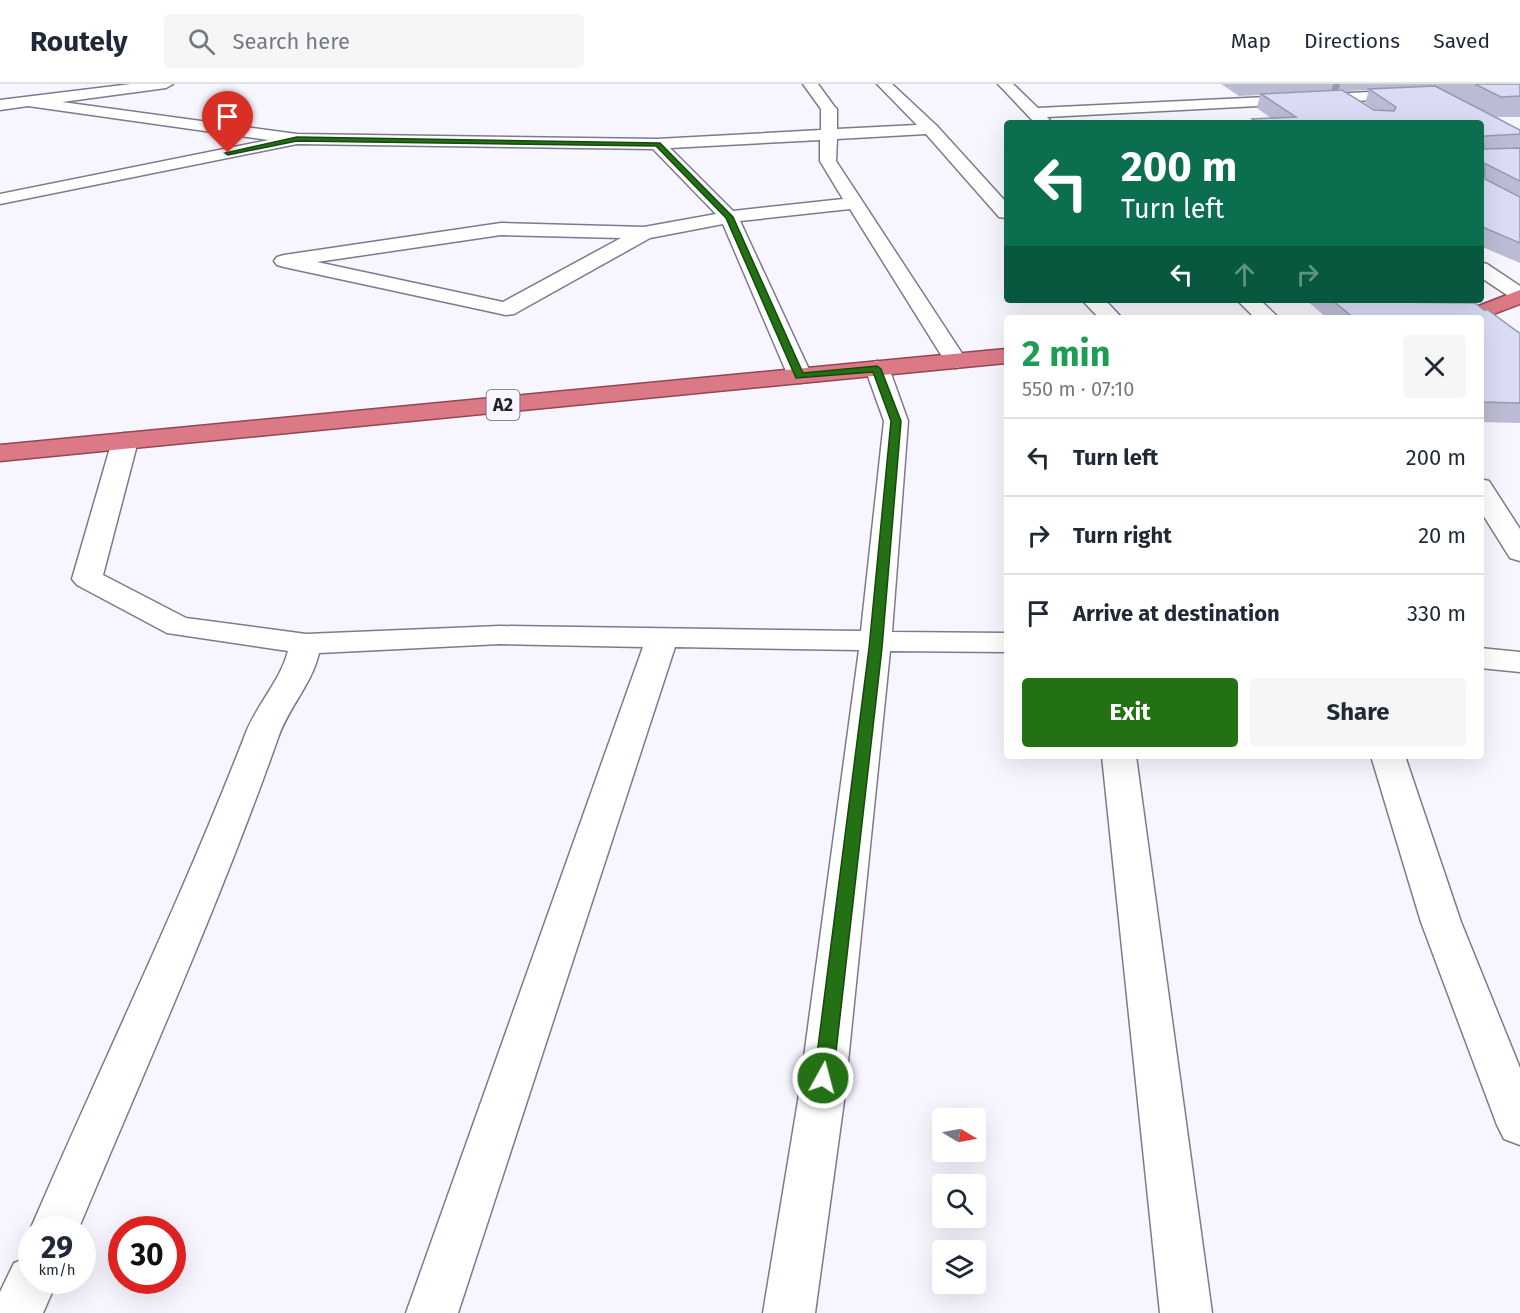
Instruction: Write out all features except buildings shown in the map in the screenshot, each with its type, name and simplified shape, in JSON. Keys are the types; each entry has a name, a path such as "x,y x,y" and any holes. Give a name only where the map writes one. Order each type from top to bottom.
{"highway":[{"path":"1484,320 1488,320 1520,296"},
{"name":"A2","path":"0,453 1004,356"}],"street":[{"path":"0,105 166,84"},
{"path":"810,84 829,109 828,161 956,361"},
{"path":"884,84 931,129 1004,211"},
{"path":"1005,84 1039,118 1143,107 1423,93"},
{"path":"1318,84 1362,110"},
{"path":"1223,90 1264,118"},
{"path":"1128,96 1159,120"},
{"path":"25,101 297,139 657,144 931,129"},
{"path":"0,199 297,139"},
{"path":"657,144 729,217 800,376"},
{"path":"644,233 506,309 284,261 501,229 644,233 729,217 855,203"},
{"path":"1484,271 1520,296"},
{"path":"1096,303 1109,315"},
{"path":"1251,303 1265,315"},
{"path":"1397,303 1413,315"},
{"path":"789,1313 822,1089 876,641 896,421 877,369"},
{"path":"125,441 87,579 178,627 306,644 500,635 1004,643"},
{"path":"1484,494 1520,552"},
{"path":"432,1313 662,638"},
{"path":"60,1216 230,821 264,729 300,667 306,644"},
{"path":"1484,658 1520,662"},
{"path":"1119,759 1186,1313"},
{"path":"1389,759 1442,922 1520,1125"},
{"path":"17,1313 26,1294"}],"route":[{"path":"228,153 297,139 657,144 729,217 800,376 877,369 896,421 875,648 823,1078"}]}
